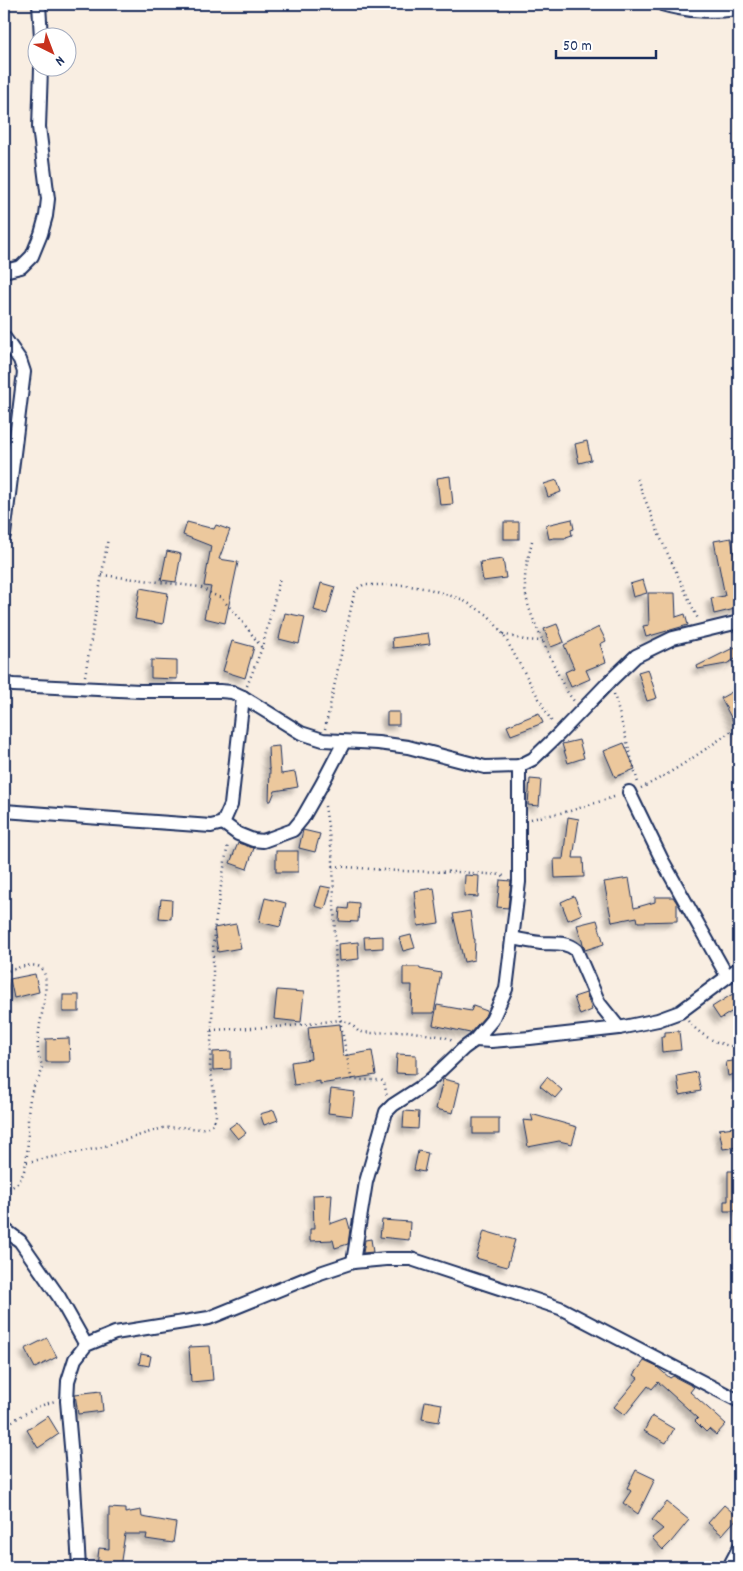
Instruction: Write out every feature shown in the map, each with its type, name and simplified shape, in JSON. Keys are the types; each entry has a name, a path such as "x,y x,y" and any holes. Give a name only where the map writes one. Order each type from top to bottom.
{"street":[{"path":"39,4 40,28"},
{"path":"662,4 679,9 712,12 739,9"},
{"path":"4,271 21,267 32,256 46,216 48,199 39,127 41,78"},
{"path":"4,336 20,360 24,372 4,536"},
{"path":"4,683 140,691 220,690 232,692 243,697 301,733 323,740 378,743 408,747 485,767 519,766 533,759 636,656 673,638 739,622"},
{"path":"227,825 243,697"},
{"path":"4,811 211,826 227,825 238,834 253,840 264,841 293,830 302,820 344,742"},
{"path":"353,1262 366,1182 386,1112 389,1108 427,1083 464,1048 476,1040 492,1020 506,988 519,882 519,766"},
{"path":"635,790 662,860 727,976"},
{"path":"513,938 571,946 576,950 599,1003 619,1028"},
{"path":"476,1040 491,1041 530,1038 619,1028 658,1020 680,1012 739,968"},
{"path":"4,1229 20,1241 59,1297 86,1345"},
{"path":"79,1567 67,1401 68,1380 75,1359 86,1345 115,1333 209,1318 320,1273 353,1262 386,1258 411,1259 560,1308 739,1401"},
{"path":"729,1567 739,1548"}],"path":[{"path":"637,479 660,536 703,630"},
{"path":"83,688 108,538"},
{"path":"532,541 525,571 525,586 530,613 561,681 572,699 583,710"},
{"path":"102,575 200,587 220,597 238,616 262,648"},
{"path":"243,697 262,648 280,578"},
{"path":"323,740 354,594 357,589 363,586 404,585 429,589 461,599 488,615 503,634 559,734"},
{"path":"503,634 524,640 543,642"},
{"path":"610,681 635,790"},
{"path":"322,784 333,866 336,980 340,1020 351,1076 353,1080 381,1080 384,1082 389,1108"},
{"path":"26,1162 99,1148 163,1128 200,1129 213,1124 216,1117 216,1098 210,1067 214,930 227,825"},
{"path":"333,866 398,871 501,875 519,882"},
{"path":"4,972 34,965 41,968 45,974 38,1051 42,1072 32,1089 28,1106 26,1162 19,1182 10,1188 4,1189"},
{"path":"680,1012 695,1029 705,1036 717,1042 739,1047"},
{"path":"211,1030 290,1026 340,1020 350,1023 358,1031 362,1032 406,1031 435,1035 445,1037 464,1048"},
{"path":"4,1427 13,1420 55,1400 67,1401"}],"building":[{"path":"587,441 591,460 579,463 575,444"},
{"path":"450,476 453,504 440,505 437,478"},
{"path":"557,480 561,492 548,497 544,484"},
{"path":"572,519 574,529 571,530 572,535 566,538 549,539 546,525"},
{"path":"187,522 214,529 216,525 230,530 219,559 238,562 225,623 204,618 211,587 204,586 211,546 183,535"},
{"path":"504,522 519,522 519,539 504,539"},
{"path":"731,538 739,577 739,608 714,614 711,598 725,596 714,541"},
{"path":"167,551 181,554 176,582 161,580"},
{"path":"503,559 506,578 483,581 480,562"},
{"path":"643,580 647,593 633,597 630,584"},
{"path":"321,583 335,587 327,614 314,610"},
{"path":"140,588 168,593 163,624 135,619"},
{"path":"648,593 675,593 676,617 685,614 688,625 646,637 643,626 649,625"},
{"path":"285,613 305,617 299,644 279,639"},
{"path":"557,624 564,642 551,647 544,629"},
{"path":"599,627 606,641 600,644 606,662 586,670 590,679 571,687 565,672 574,668 564,645"},
{"path":"428,633 430,644 393,648 392,638"},
{"path":"232,641 254,647 245,678 223,671"},
{"path":"735,647 739,657 726,664 698,669 697,666"},
{"path":"151,660 177,661 177,679 151,678"},
{"path":"648,669 657,698 647,701 638,672"},
{"path":"739,688 739,733 721,698"},
{"path":"387,712 399,712 399,725 387,725"},
{"path":"539,713 543,723 511,735 507,726"},
{"path":"579,740 584,758 568,763 562,744"},
{"path":"624,743 635,769 615,777 604,751"},
{"path":"279,746 281,774 295,772 298,787 275,791 271,801 269,801 270,769 268,747"},
{"path":"530,779 541,780 539,806 528,805"},
{"path":"568,817 579,819 573,858 583,858 584,877 555,878 554,859 563,859"},
{"path":"303,830 320,834 315,852 299,848"},
{"path":"238,843 254,848 247,869 230,863"},
{"path":"276,851 298,851 298,872 276,872"},
{"path":"465,875 479,876 478,897 464,896"},
{"path":"629,878 634,908 655,902 655,897 673,897 677,903 677,921 638,922 637,917 612,922 604,882"},
{"path":"500,880 511,881 508,908 497,907"},
{"path":"321,886 331,888 325,909 315,906"},
{"path":"434,888 439,923 418,926 414,891"},
{"path":"574,896 582,914 568,920 561,902"},
{"path":"265,898 286,903 280,927 259,922"},
{"path":"161,899 172,900 171,919 159,918"},
{"path":"349,902 359,903 358,922 339,921 340,908 348,909"},
{"path":"470,911 475,939 474,960 464,962 453,914"},
{"path":"597,920 604,944 585,950 577,925"},
{"path":"236,924 241,948 218,952 214,928"},
{"path":"411,935 415,948 403,951 399,938"},
{"path":"383,936 383,948 365,949 364,937"},
{"path":"358,942 359,959 339,961 338,944"},
{"path":"403,967 420,967 420,969 441,973 434,1013 411,1013 412,985 403,985"},
{"path":"35,974 39,992 14,998 10,979"},
{"path":"277,990 304,992 301,1022 274,1019"},
{"path":"739,990 739,1007 720,1019 712,1007"},
{"path":"586,993 592,1010 580,1015 574,997"},
{"path":"63,995 79,995 79,1012 63,1012"},
{"path":"437,1005 471,1011 473,1006 487,1011 470,1033 433,1025"},
{"path":"340,1024 343,1056 372,1051 376,1075 320,1084 320,1081 294,1085 291,1062 311,1059 308,1027"},
{"path":"679,1031 681,1050 662,1052 661,1037 665,1037 665,1032"},
{"path":"69,1038 70,1062 46,1062 46,1039"},
{"path":"231,1051 231,1069 213,1070 213,1052"},
{"path":"397,1054 416,1055 416,1074 396,1073"},
{"path":"739,1060 739,1073 728,1076 726,1062"},
{"path":"697,1072 701,1091 680,1095 677,1076"},
{"path":"547,1077 562,1090 555,1098 540,1086"},
{"path":"443,1079 460,1083 453,1113 436,1109"},
{"path":"331,1089 355,1092 352,1116 328,1113"},
{"path":"274,1110 278,1120 264,1125 260,1114"},
{"path":"404,1111 419,1112 418,1129 403,1128"},
{"path":"531,1114 577,1127 572,1144 559,1141 528,1147 523,1120 533,1121"},
{"path":"473,1118 499,1118 499,1134 473,1134"},
{"path":"237,1122 246,1133 238,1139 229,1128"},
{"path":"734,1127 737,1147 723,1149 719,1129"},
{"path":"418,1151 428,1153 424,1172 414,1170"},
{"path":"728,1171 739,1171 739,1211 724,1211 724,1201 728,1201"},
{"path":"332,1194 330,1224 347,1218 350,1229 348,1244 335,1248 333,1240 310,1241 310,1229 314,1229 313,1195"},
{"path":"382,1220 410,1222 409,1240 380,1237"},
{"path":"484,1231 515,1240 507,1267 476,1258"},
{"path":"371,1239 373,1252 363,1253 365,1240"},
{"path":"47,1338 57,1357 35,1368 25,1349"},
{"path":"210,1346 213,1380 191,1382 189,1347"},
{"path":"141,1354 151,1356 149,1366 139,1364"},
{"path":"644,1361 657,1367 670,1378 673,1376 694,1387 690,1392 726,1424 716,1435 709,1429 706,1432 695,1421 698,1418 658,1382 652,1389 648,1386 625,1415 614,1407 638,1378 634,1375"},
{"path":"101,1391 103,1411 78,1414 75,1394"},
{"path":"425,1401 442,1404 439,1422 422,1419"},
{"path":"48,1416 59,1434 38,1448 27,1430"},
{"path":"652,1416 674,1429 666,1443 644,1431"},
{"path":"636,1470 655,1479 638,1514 623,1503 631,1491 627,1488"},
{"path":"667,1502 689,1520 663,1550 652,1538 663,1529 652,1520"},
{"path":"724,1505 738,1517 722,1535 708,1523"},
{"path":"109,1508 125,1509 125,1513 141,1510 142,1517 176,1523 173,1543 146,1539 147,1534 125,1534 120,1567 97,1567 99,1548 109,1549"}]}
